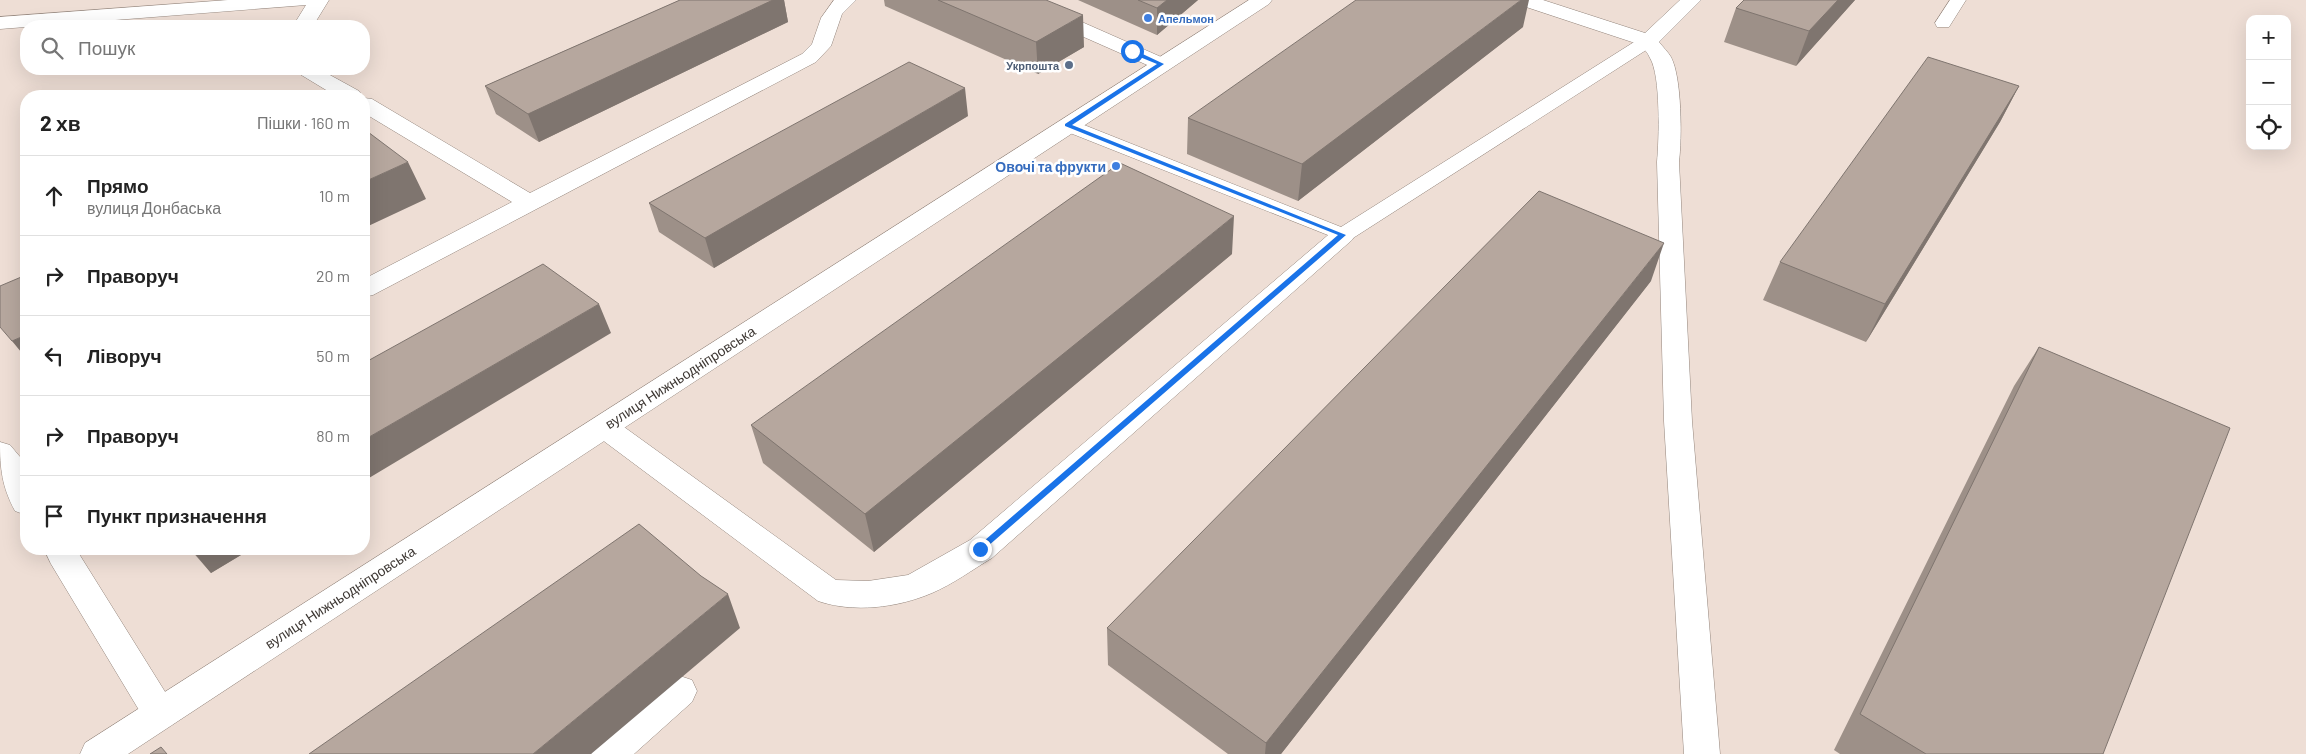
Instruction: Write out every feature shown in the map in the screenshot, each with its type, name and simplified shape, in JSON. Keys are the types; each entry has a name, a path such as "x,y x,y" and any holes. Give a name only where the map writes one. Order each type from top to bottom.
{"street":[{"path":"51,20 305,0"},
{"path":"307,20 319,0"},
{"path":"370,286 809,58 822,45 828,19 839,5 846,0"},
{"path":"1016,0 1161,64"},
{"name":"вулиця Нижньодніпровська","path":"98,754 1262,0"},
{"path":"1524,0 1648,40 1661,58 1668,87 1671,136 1668,162 1678,421 1702,754"},
{"path":"1648,40 1692,0"},
{"path":"0,24 20,22"},
{"path":"314,75 341,90"},
{"path":"370,108 530,203"},
{"path":"603,426 829,592 852,595 887,593 929,581 980,549 1343,235"},
{"path":"14,464 20,484"},
{"path":"62,555 160,714"},
{"path":"609,754 680,691"}],"lane":[{"path":"1943,23 1958,0"},
{"path":"1067,125 1343,235 1648,40"}],"building":[{"path":"680,0 773,0 528,114 485,86"},
{"path":"938,0 1046,0 1083,15 1036,42"},
{"path":"1138,0 1167,0 1157,8"},
{"path":"1356,0 1521,0 1302,164 1188,118"},
{"path":"1744,0 1838,0 1809,31 1736,8"},
{"path":"1928,57 2019,86 1885,304 1780,262"},
{"path":"909,62 965,88 705,238 649,203"},
{"path":"370,134 408,162 370,179"},
{"path":"1120,163 1234,216 865,514 751,425"},
{"path":"1539,191 1664,243 1266,743 1107,628"},
{"path":"543,264 599,304 370,437 370,360"},
{"path":"20,278 20,338 12,341 0,327 0,286"},
{"path":"2039,347 2230,428 2103,754 1926,754 1860,714"},
{"path":"639,524 701,576 728,594 533,754 309,754"},
{"path":"161,747 167,754 150,754"}],"place":[{"name":"Апельмон","path":"1148,18"},
{"name":"Укрпошта","path":"1069,65"},
{"name":"Овочі та фрукти","path":"1116,166"}],"route":[{"path":"980,549 1343,235 1067,125 1161,64 1132,51"}]}
